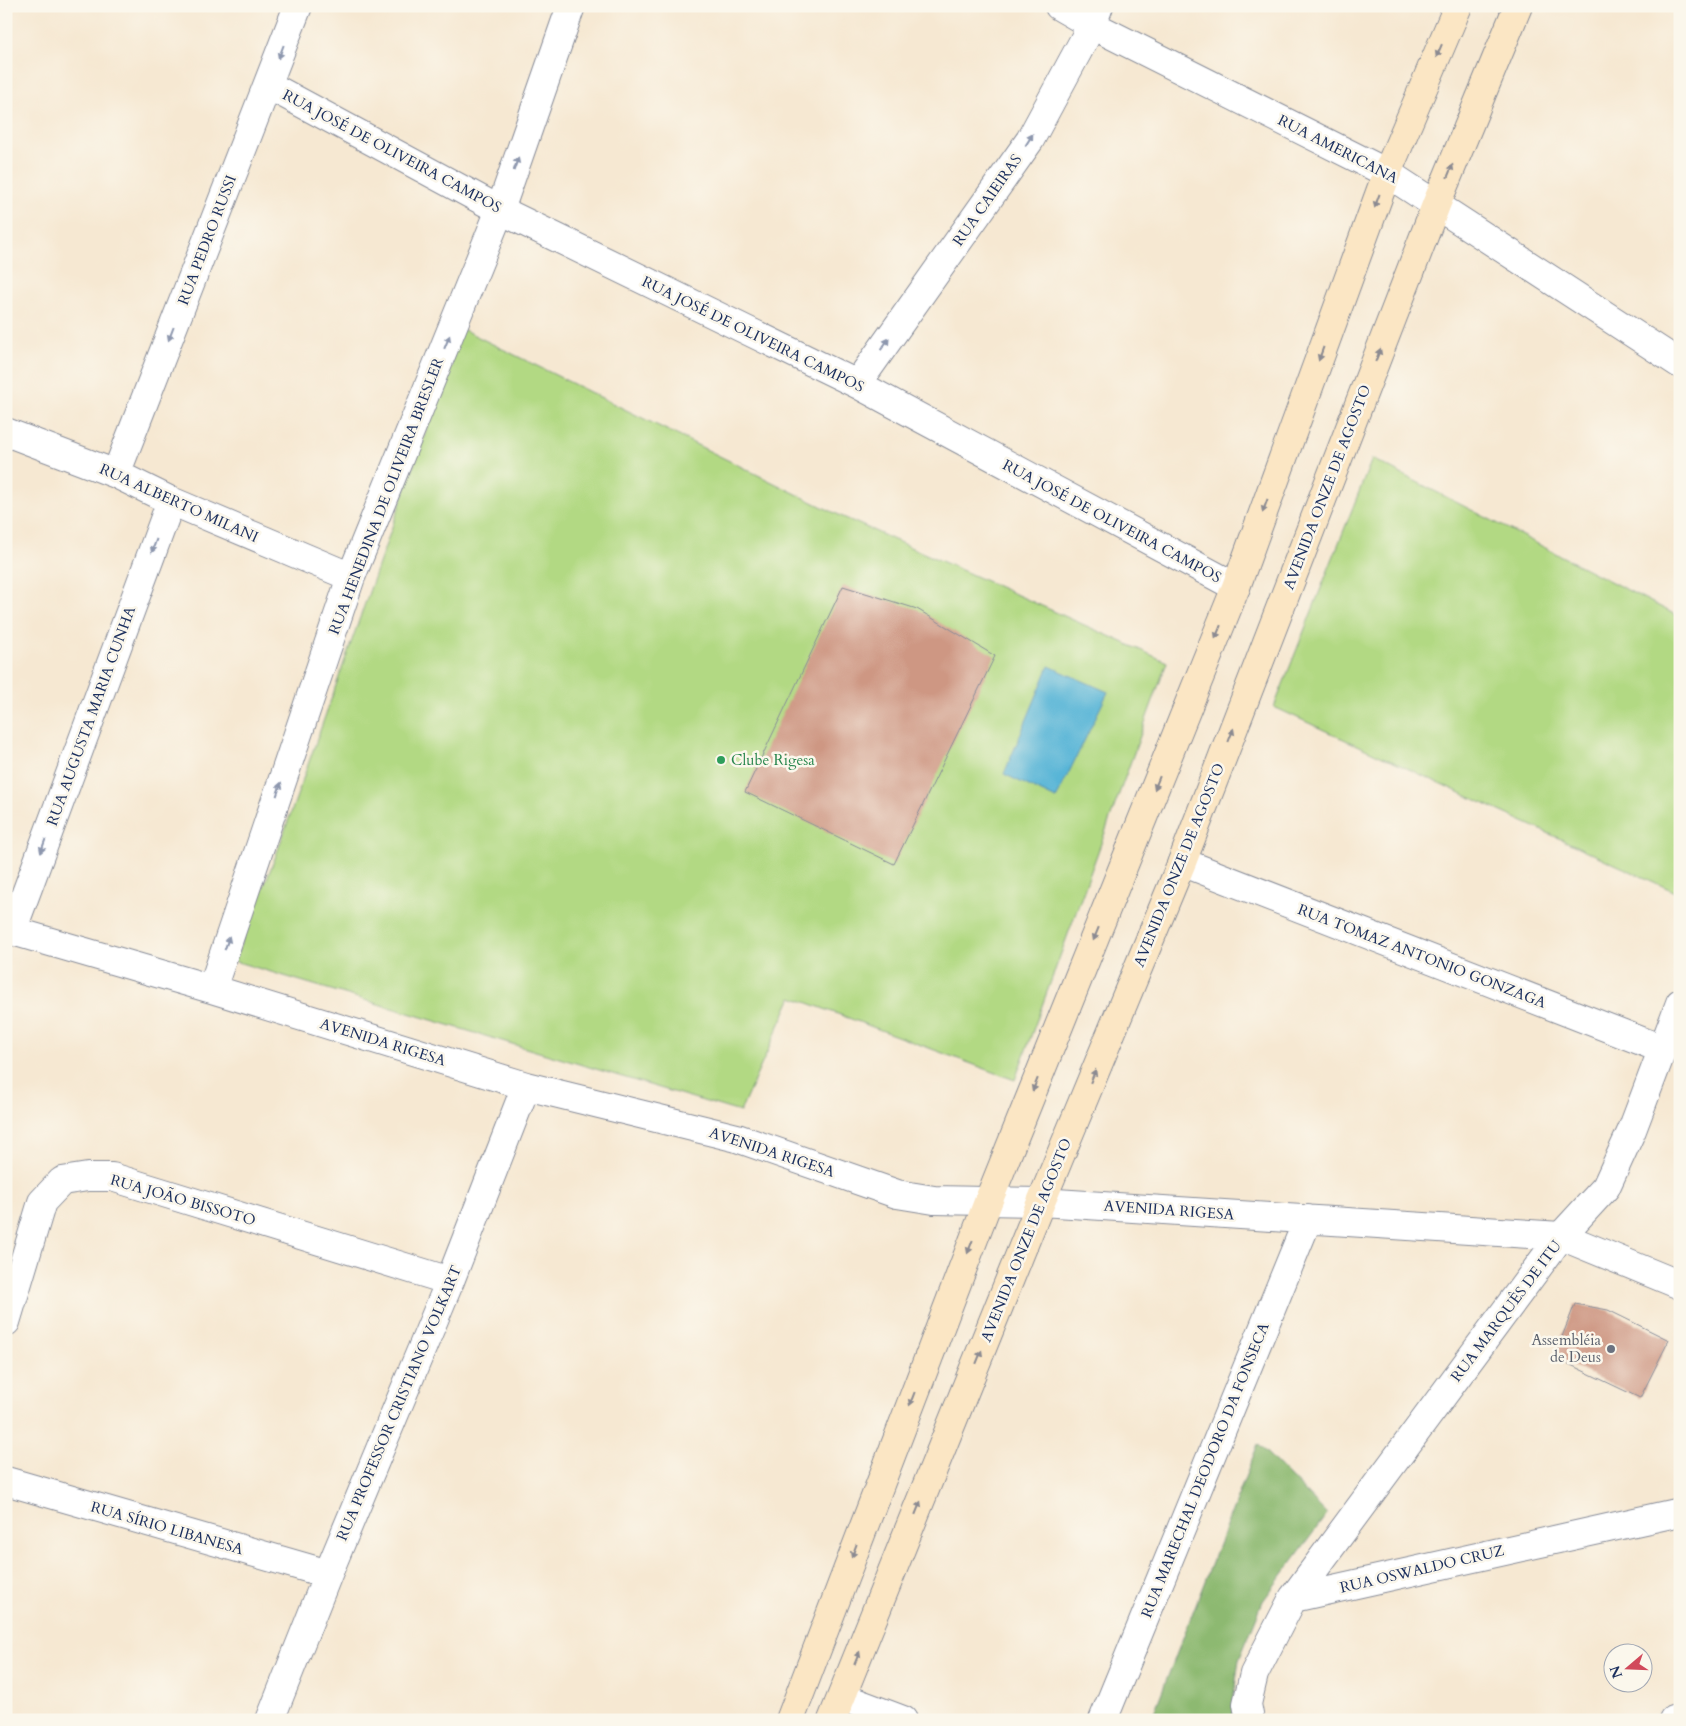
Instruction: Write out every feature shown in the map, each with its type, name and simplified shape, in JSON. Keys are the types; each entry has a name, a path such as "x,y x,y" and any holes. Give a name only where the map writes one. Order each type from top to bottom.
{"main road":[{"path":"790,1720 988,1202 1236,587 1387,172 1458,6"},
{"name":"AVENIDA ONZE DE AGOSTO","path":"837,1708 1041,1202 1182,862 1436,205 1518,6"}],"street":[{"name":"RUA PEDRO RUSSI","path":"116,474 298,6"},
{"name":"RUA HENEDINA DE OLIVEIRA BRESLER","path":"212,989 351,577 500,210 571,6"},
{"name":"RUA AMERICANA","path":"1059,6 1096,16 1387,172 1680,364"},
{"name":"RUA CAIEIRAS","path":"857,384 1030,140 1096,16"},
{"name":"RUA JOSÉ DE OLIVEIRA CAMPOS","path":"268,85 500,210 857,384 1236,587"},
{"name":"RUA ALBERTO MILANI","path":"6,432 116,474 171,501 351,577"},
{"name":"RUA AUGUSTA MARIA CUNHA","path":"9,930 171,501"},
{"name":"RUA TOMAZ ANTONIO GONZAGA","path":"1182,862 1662,1049"},
{"name":"AVENIDA RIGESA","path":"9,930 212,989 526,1086 737,1138 897,1194 934,1200 1041,1202 1562,1236 1680,1285"},
{"name":"RUA MARQUÊS DE ITU","path":"1293,1598 1562,1236 1606,1187 1632,1130 1680,1003"},
{"name":"RUA PROFESSOR CRISTIANO VOLKART","path":"270,1720 328,1574 450,1281 526,1086"},
{"name":"RUA JOÃO BISSOTO","path":"6,1322 42,1202 62,1181 88,1176 112,1177 450,1281"},
{"name":"RUA MARECHAL DEODORO DA FONSECA","path":"1103,1720 1308,1219"},
{"name":"RUA SÍRIO LIBANESA","path":"6,1481 328,1574"},
{"name":"RUA OSWALDO CRUZ","path":"1293,1598 1680,1512"},
{"path":"1250,1720 1247,1704 1254,1674 1293,1598"},
{"path":"837,1708 903,1720"},
{"path":"1673,1720 1680,1718"}],"green space":[{"name":"Clube Rigesa","path":"462,329 843,517 1167,662 1015,1080 792,997 740,1112 234,961 275,858"},
{"path":"1372,459 1680,617 1680,894 1274,707"},
{"path":"1258,1444 1327,1514 1263,1601 1239,1660 1232,1707 1234,1720 1151,1720"}],"water":[{"path":"1049,666 1108,692 1056,799 1004,774"}],"building":[{"path":"843,586 917,609 995,656 894,864 745,792"},
{"name":"Assembléia de Deus","path":"1575,1304 1608,1310 1669,1340 1640,1398 1554,1357"}],"place":[{"name":"Clube Rigesa","path":"721,760"},
{"name":"Assembléia de Deus","path":"1611,1349"}]}
